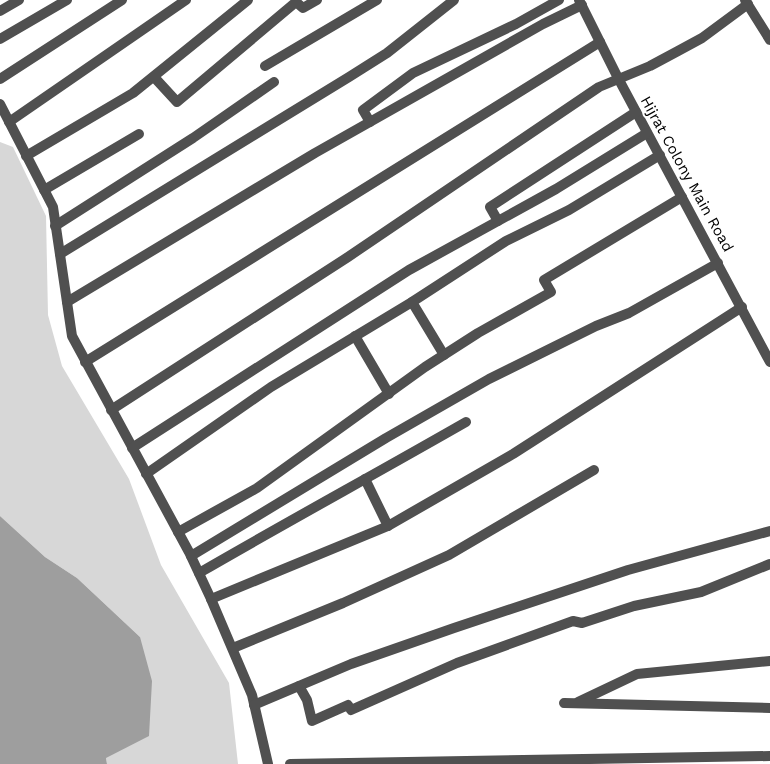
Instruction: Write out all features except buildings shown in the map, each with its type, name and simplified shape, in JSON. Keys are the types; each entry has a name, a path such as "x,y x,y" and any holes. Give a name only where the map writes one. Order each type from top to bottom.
{"street":[{"path":"0,11 19,0"},
{"path":"0,39 67,0"},
{"path":"0,79 122,0"},
{"path":"9,122 186,0"},
{"path":"26,156 133,94 248,0"},
{"path":"154,77 177,102 296,2 303,8 317,0"},
{"path":"264,66 377,0"},
{"path":"60,254 387,53 454,0"},
{"path":"370,122 363,110 413,74 516,24 559,0"},
{"path":"67,302 315,153 581,2"},
{"name":"Hijrat Colony Main Road","path":"581,2 618,78 770,362"},
{"path":"111,410 348,257 598,87 650,66 702,38 746,2 770,40"},
{"path":"85,362 600,42"},
{"path":"55,226 193,138 274,82"},
{"path":"0,104 53,207 72,336 191,556 211,599 233,648 254,705 268,764"},
{"path":"498,222 490,208 636,112"},
{"path":"132,448 409,270 556,190 647,133"},
{"path":"44,190 138,134"},
{"path":"146,474 271,387 412,302 506,241 569,210 660,155"},
{"path":"178,532 257,488 444,355 478,333 551,292 544,280 682,197"},
{"path":"191,556 386,438 489,380 596,326 629,313 718,263"},
{"path":"412,302 444,355"},
{"path":"211,599 388,526 513,454 742,307"},
{"path":"355,336 389,394"},
{"path":"199,573 332,495 365,479 466,422"},
{"path":"233,648 449,555 594,470"},
{"path":"365,479 388,526"},
{"path":"254,705 351,664 454,628 628,570 770,531"},
{"path":"299,686 307,700 312,720 348,705 351,710 457,663 573,621 582,623 634,606 701,592 770,564"},
{"path":"576,703 637,674 770,661"},
{"path":"564,703 770,708"},
{"path":"290,764 570,762 770,756"}],"shaded area":[{"path":"0,142 13,147 46,216 48,315 62,366 129,479 161,565 229,683 238,764 107,764 106,758 140,637 77,578 45,557 0,516"},
{"path":"0,516 45,557 77,578 140,637 152,681 149,736 106,758 107,764 0,764"}]}
